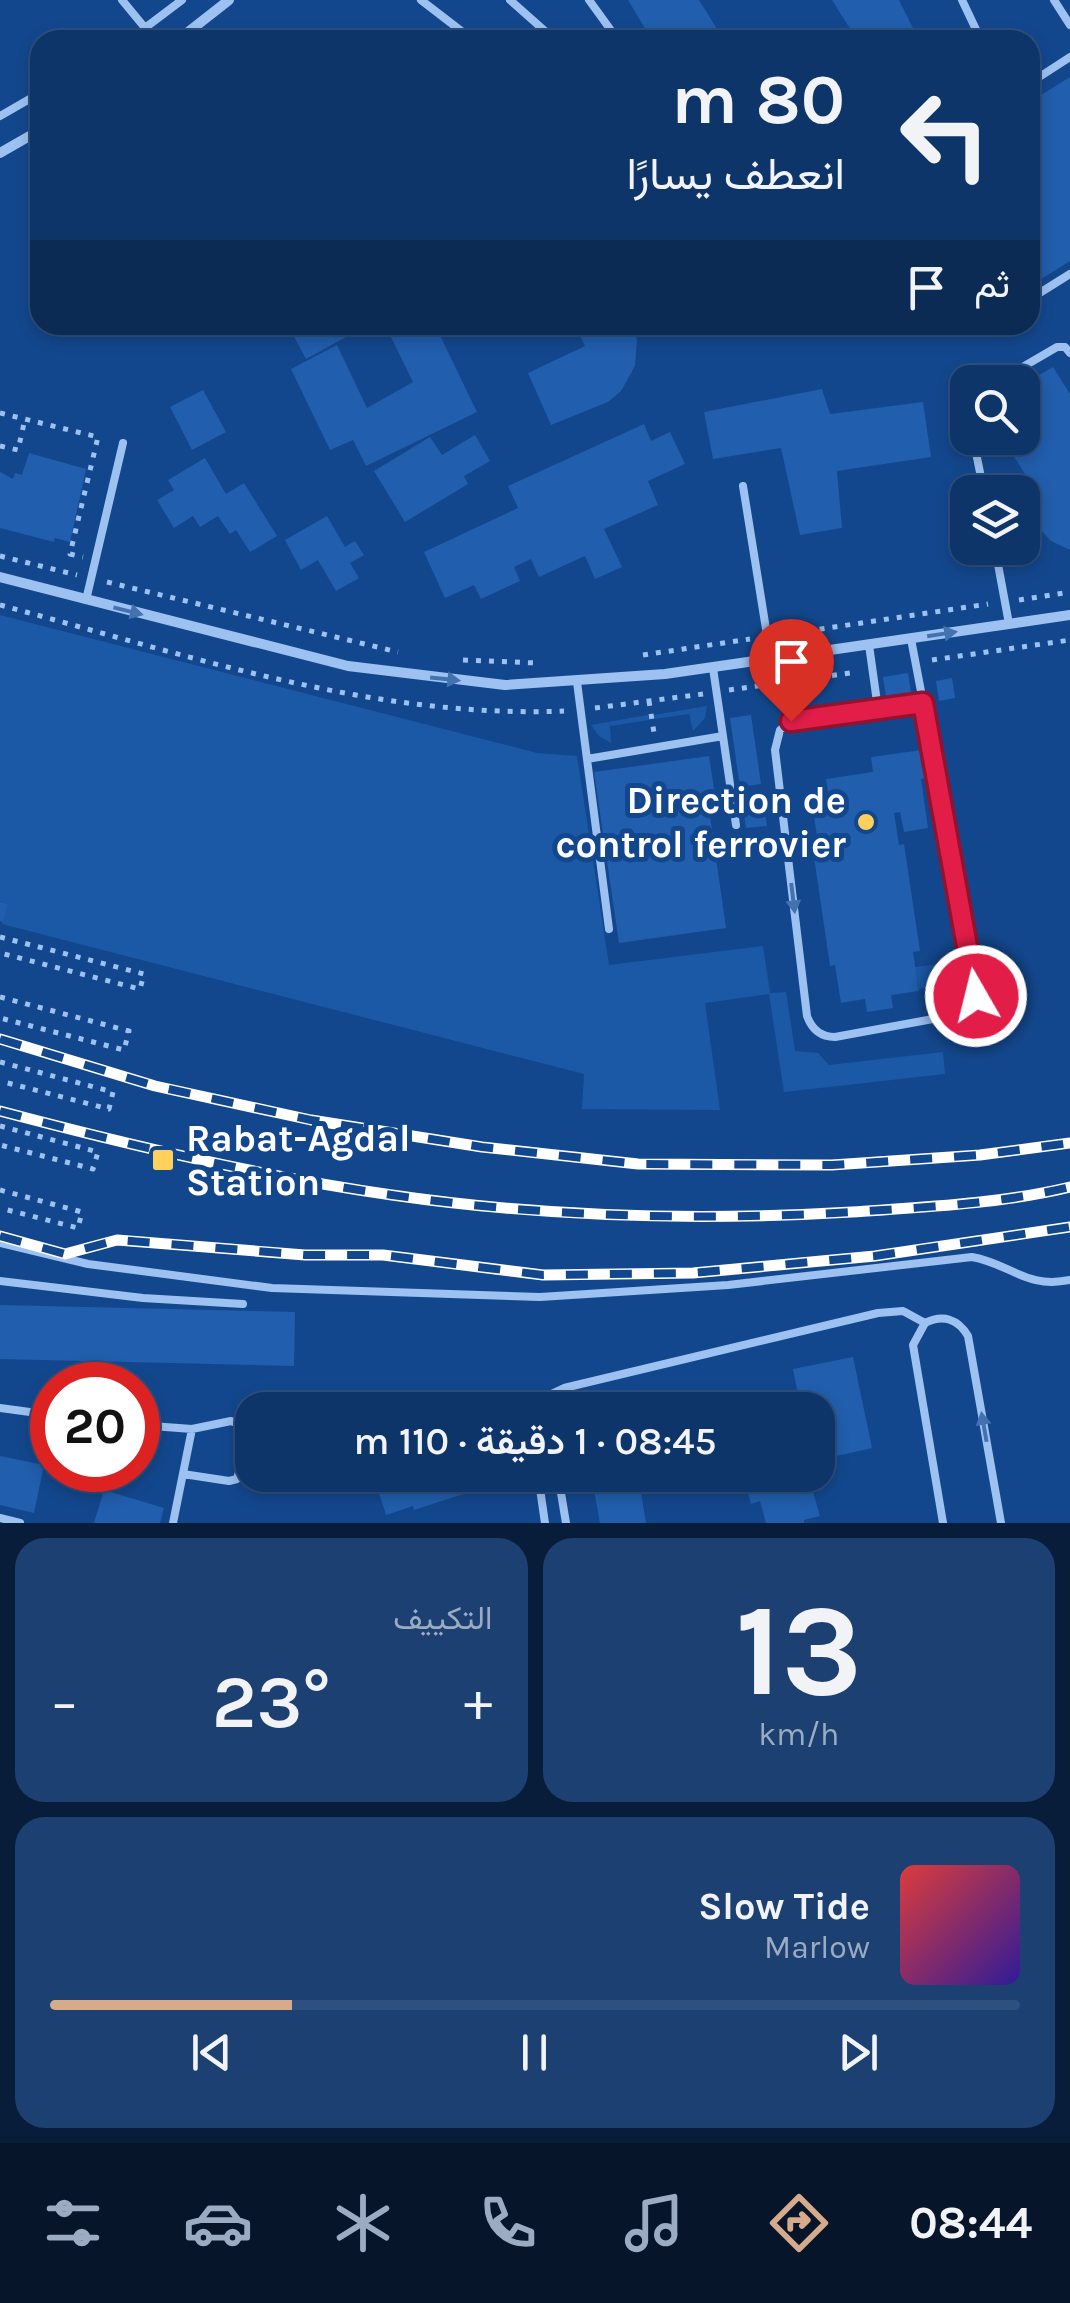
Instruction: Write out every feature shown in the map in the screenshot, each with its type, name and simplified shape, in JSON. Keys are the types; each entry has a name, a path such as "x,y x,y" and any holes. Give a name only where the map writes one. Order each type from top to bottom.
{"street":[{"path":"191,30 230,0"},
{"path":"0,153 30,136"},
{"path":"0,577 348,666 505,686 713,668 1070,614"}],"lane":[{"path":"122,0 146,29 182,0"},
{"path":"421,0 460,30"},
{"path":"510,0 543,30"},
{"path":"589,0 611,30"},
{"path":"962,0 976,30"},
{"path":"1054,0 1070,25"},
{"path":"1040,76 1070,56"},
{"path":"0,116 30,99"},
{"path":"1040,293 1070,274"},
{"path":"1026,365 1057,347 1070,352"},
{"path":"86,600 123,443"},
{"path":"743,486 771,660"},
{"path":"998,565 1009,624"},
{"path":"911,639 923,703 976,996 973,1004 960,1014 829,1037 817,1032 807,1016 776,736 791,721 923,703"},
{"path":"868,645 878,709"},
{"path":"713,668 736,824"},
{"path":"577,682 610,929"},
{"path":"586,759 723,736"},
{"path":"0,1243 88,1264 292,1288 540,1297 728,1285 972,1257 1002,1265 1028,1280 1055,1284 1070,1280"},
{"path":"0,1281 143,1298 242,1304"},
{"path":"555,1392 878,1313 903,1311 925,1323"},
{"path":"943,1523 913,1345 925,1323 941,1318 958,1323 968,1336 1002,1523"},
{"path":"0,1408 30,1412"},
{"path":"160,1426 192,1428 231,1420 240,1423 248,1440 237,1479 183,1474"},
{"path":"174,1523 192,1428"},
{"path":"540,1492 545,1523"},
{"path":"561,1492 566,1523"},
{"path":"0,1518 20,1523"}],"path":[{"path":"0,413 98,437 70,554 96,560"},
{"path":"0,446 18,450 25,419"},
{"path":"0,556 405,653"},
{"path":"626,658 1070,592"},
{"path":"456,659 540,663"},
{"path":"648,701 656,748"},
{"path":"0,937 144,974 140,989 3,954 10,940"},
{"path":"0,997 129,1030 124,1050 0,1018"},
{"path":"0,1062 113,1092 109,1109 0,1081"},
{"path":"0,1126 98,1152 93,1169 0,1145"},
{"path":"0,1190 82,1212 78,1228 0,1208"}],"shaded area":[{"path":"0,615 537,753 577,756 609,965 763,946 770,993 786,992 795,1051 818,1053 829,1065 943,1052 945,1074 784,1092 769,994 705,1003 720,1110 582,1109 584,1074 2,924 8,904 0,902"},
{"path":"707,706 705,718 693,731 689,714 654,719 654,715"},
{"path":"648,715 649,720 610,726 611,743 591,725"},
{"path":"940,964 943,985 919,989 915,967"}],"building":[{"path":"628,0 699,0 718,30 646,30"},
{"path":"832,0 899,0 914,30 851,30"},
{"path":"1070,77 1070,261 1040,280 1040,96"},
{"path":"293,335 350,335 306,359"},
{"path":"390,335 440,335 477,412 366,466 353,440 330,450 291,369 337,345 367,408 413,382"},
{"path":"580,335 635,335 635,366 621,391 608,402 551,425 528,373 585,346"},
{"path":"1053,367 1070,394 1070,550 1051,541 1040,529 1040,475 1026,475 1013,455 1040,455 1040,375"},
{"path":"822,389 830,414 923,402 931,457 837,471 842,528 800,535 781,448 713,459 704,412"},
{"path":"203,390 226,432 192,450 170,407"},
{"path":"644,424 651,441 670,432 685,464 648,481 658,505 604,529 622,567 595,579 585,556 539,577 531,559 514,567 520,581 481,599 474,585 445,598 424,552 518,508 508,486"},
{"path":"475,435 490,461 464,476 468,484 405,522 374,471 430,437 442,455"},
{"path":"29,453 86,469 70,542 55,538 54,542 0,528 0,472 13,479 15,473 22,475"},
{"path":"205,458 226,494 244,483 277,536 250,552 236,530 230,534 218,516 200,527 193,516 174,528 157,500 174,490 168,480"},
{"path":"327,516 345,547 355,541 364,555 350,563 359,578 336,591 318,560 301,570 285,540"},
{"path":"908,673 912,699 887,703 883,677"},
{"path":"952,678 955,698 939,701 936,681"},
{"path":"751,715 761,784 740,787 730,718"},
{"path":"922,750 927,778 921,779 928,828 904,832 900,812 894,813 899,845 904,844 920,951 913,952 919,991 891,995 893,1008 867,1012 865,999 841,1003 835,965 830,966 814,857 820,856 812,803 829,801 826,779 873,772 871,757"},
{"path":"709,756 717,808 709,809 726,928 619,943 594,772"},
{"path":"762,793 767,826 746,828 741,795"},
{"path":"0,902 8,904 3,922 0,921"},
{"path":"0,1305 295,1312 294,1366 0,1359"},
{"path":"853,1357 872,1448 835,1456 835,1392 797,1392 793,1369"},
{"path":"0,1456 30,1462 30,1492 38,1492 34,1513 0,1505"},
{"path":"103,1492 164,1508 160,1523 94,1523"},
{"path":"379,1492 469,1492 414,1510 413,1506 386,1515"},
{"path":"594,1492 641,1492 646,1523 600,1523"},
{"path":"748,1492 813,1492 820,1516 804,1523 766,1523 760,1501 751,1504"}],"railway":[{"path":"0,1039 155,1086 311,1120 482,1147 638,1164 832,1165 980,1155 1070,1143"},
{"path":"0,1111 146,1148 293,1179 506,1208 679,1216 852,1212 989,1201 1070,1187"},
{"path":"0,1236 65,1254 117,1240 305,1255 383,1255 543,1275 693,1273 875,1256 1070,1227"}],"place":[{"name":"Direction de control ferrovier","path":"866,822"},
{"name":"Rabat-Agdal Station","path":"163,1160"}],"route":[{"path":"791,721 923,703 976,996"}]}
